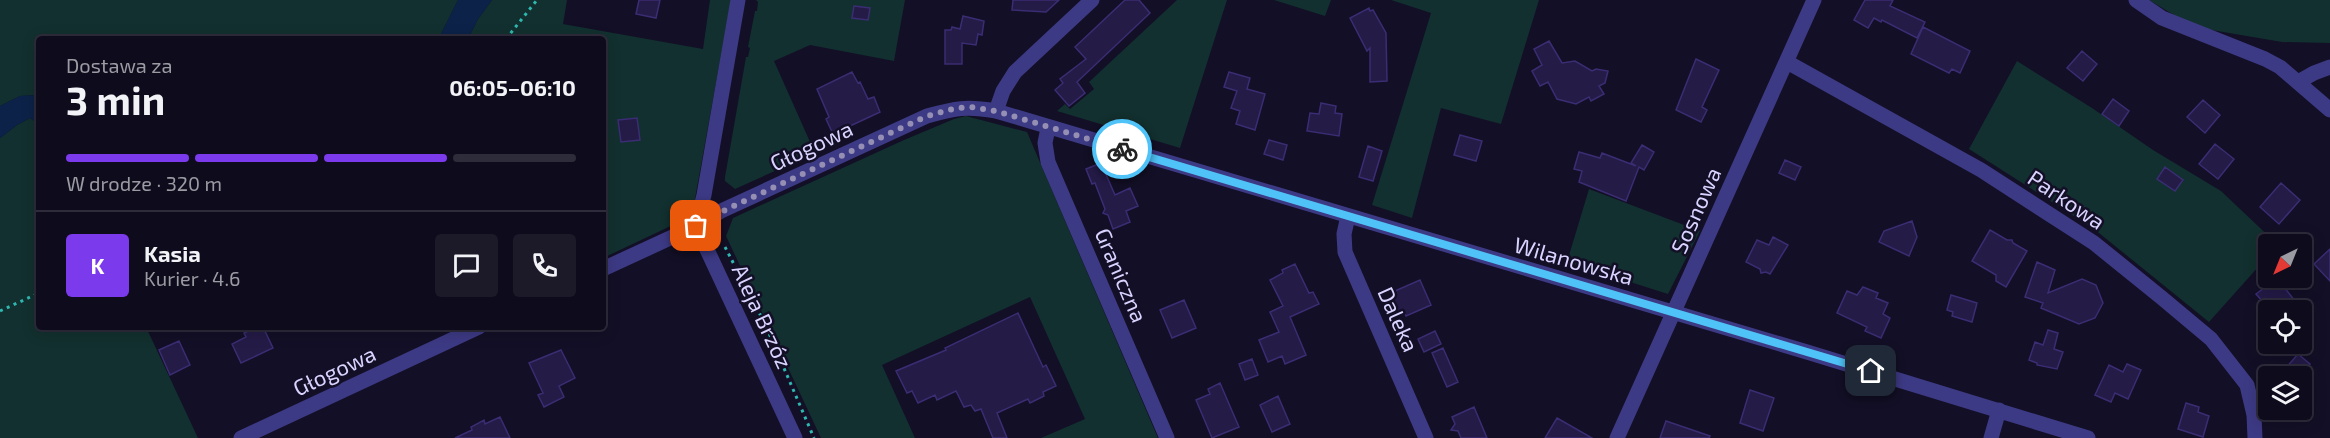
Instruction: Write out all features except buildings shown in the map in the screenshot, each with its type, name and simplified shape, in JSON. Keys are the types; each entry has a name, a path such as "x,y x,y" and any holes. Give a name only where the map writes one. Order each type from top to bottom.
{"street":[{"path":"696,226 704,195 738,0"},
{"path":"996,111 1003,91 1015,72 1092,0"},
{"name":"Sosnowa","path":"1617,438 1814,0"},
{"path":"2136,0 2162,18 2265,59 2298,82 2330,110"},
{"name":"Parkowa","path":"1787,62 1981,170 2094,243 2169,303 2211,339 2247,385 2254,415 2255,438"},
{"path":"2298,82 2330,67"},
{"name":"Głogowa","path":"606,268 927,116 957,108 971,107 996,111 1048,128"},
{"name":"Wilanowska","path":"1048,128 1674,312 2088,438"},
{"name":"Graniczna","path":"1048,128 1045,144 1048,162 1167,438"},
{"name":"Daleka","path":"1348,216 1344,234 1345,252 1426,438"},
{"name":"Aleja Brzóz","path":"696,226 795,438"},
{"name":"Głogowa","path":"241,438 473,330"},
{"path":"1991,438 1999,410"}],"path":[{"path":"508,36 537,0"},
{"path":"721,240 765,324 814,438"},
{"path":"0,311 36,294"}],"green space":[{"path":"0,0 458,0 440,36 36,36 36,95 20,96 0,106"},
{"path":"492,0 567,0 563,24 703,49 710,0 731,0 692,215 687,221 676,226 675,224 606,257 606,36 470,36 478,19"},
{"path":"756,0 905,0 894,61 810,45 774,61 815,153 735,189 725,181 725,177 746,57 748,57 750,48 748,47 755,11 757,11 758,2"},
{"path":"1177,0 1227,0 1180,148 1057,111 1065,104 1070,109 1094,89 1089,82"},
{"path":"1274,0 1331,0 1325,16"},
{"path":"1391,0 1539,0 1501,124 1441,108 1412,218 1372,205 1431,13"},
{"path":"2149,0 2330,0 2330,43 2282,42 2194,27"},
{"path":"2017,61 2153,150 2221,191 2266,234 2258,234 2258,267 2209,322 2094,229 1969,149"},
{"path":"966,116 1027,132 1158,438 1041,438 1085,419 1030,297 882,365 915,438 821,438 726,236 733,218 904,140"},
{"path":"30,118 36,122 36,330 147,330 198,438 0,438 0,138"},
{"path":"1589,189 1700,231 1668,294 1567,262"}],"water":[{"path":"458,0 492,0 478,19 470,36 440,36"},
{"path":"36,95 36,122 30,118 0,138 0,106 20,96"}],"way so far":[{"path":"696,226 721,212 927,116 957,108 971,107 996,111 1122,149"}],"route":[{"path":"1122,149 1871,371"}]}
